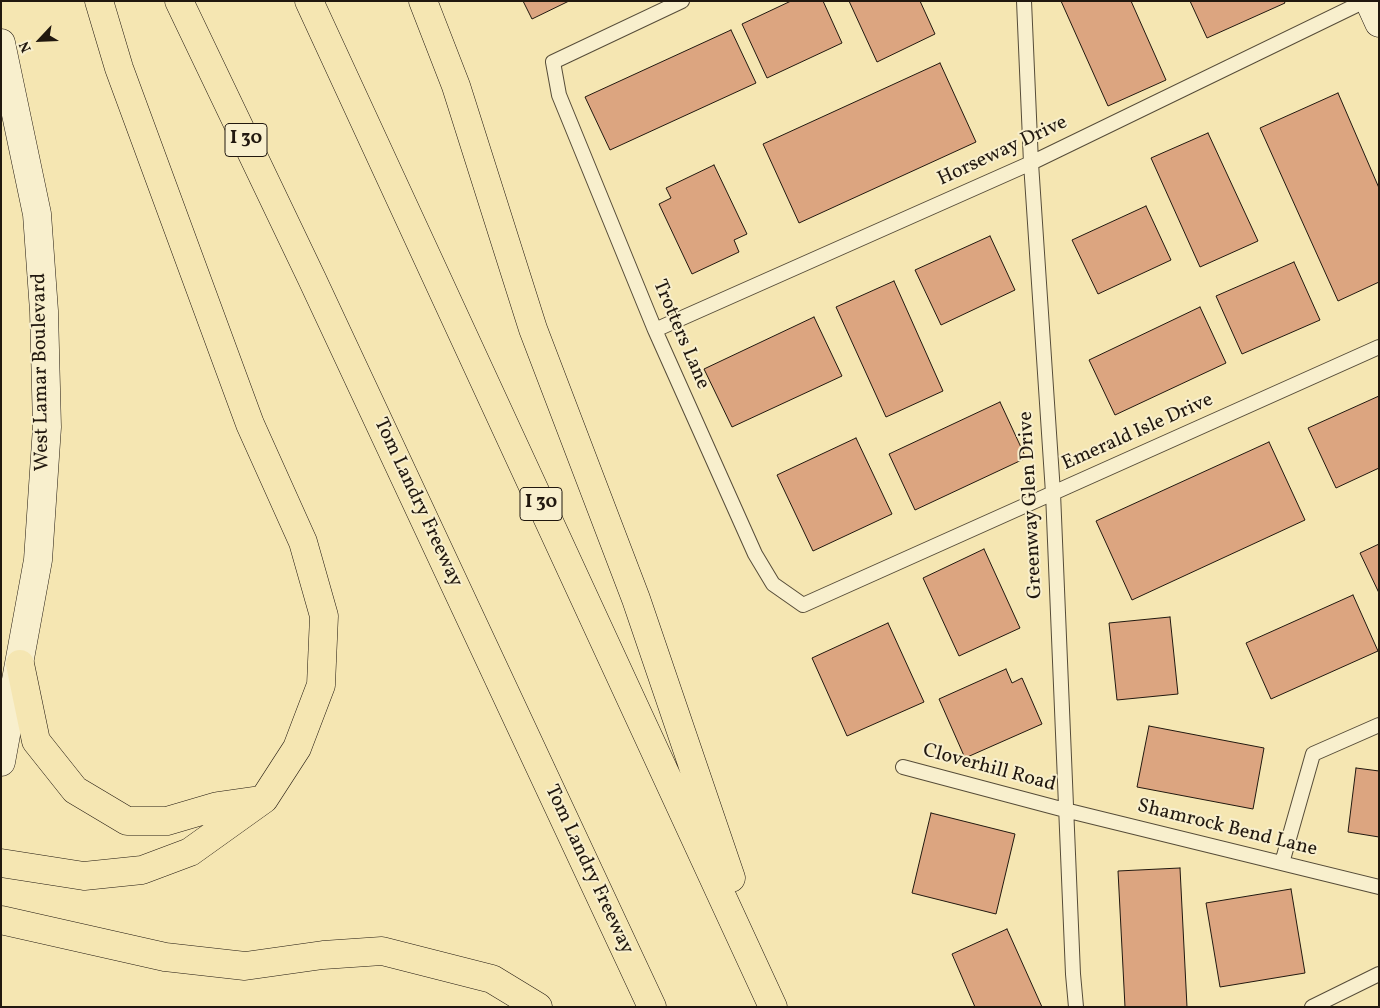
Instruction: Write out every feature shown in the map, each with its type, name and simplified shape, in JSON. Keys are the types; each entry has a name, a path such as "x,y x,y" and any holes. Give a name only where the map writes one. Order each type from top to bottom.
{"highway":[{"path":"1,863 84,876 142,870 190,852 264,799 298,748 322,685 324,616 303,542 250,424 122,77 99,1"},
{"name":"Tom Landry Freeway","path":"179,1 317,288 652,1007"},
{"name":"I 30","path":"308,1 773,1007"},
{"path":"423,1 456,86 533,329 636,599 713,826 778,1007"},
{"path":"20,664 36,741 75,790 127,822 167,821 218,806 264,799"},
{"path":"1,920 165,957 245,966 324,955 382,951 492,980 538,1007"}],"main road":[{"path":"1369,1 1379,22"},
{"name":"West Lamar Boulevard","path":"1,42 37,214 44,311 47,427 38,560 1,762"}],"lane":[{"name":"Trotters Lane","path":"682,1 553,62 559,95 655,330 755,554 773,584 803,605"},
{"name":"Greenway Glen Drive","path":"1024,1 1031,163 1053,493 1065,810 1076,1007"},
{"name":"Horseway Drive","path":"655,330 1031,163 1365,1"},
{"name":"Emerald Isle Drive","path":"803,605 1379,347"},
{"path":"1282,863 1313,754 1379,725"},
{"name":"Cloverhill Road","path":"903,767 1065,810"},
{"name":"Shamrock Bend Lane","path":"1065,810 1379,887"},
{"path":"1312,1007 1379,974"}],"building":[{"path":"523,1 569,1 532,19"},
{"path":"791,1 823,1 842,43 767,78 742,24"},
{"path":"849,1 920,1 935,34 877,62"},
{"path":"1061,1 1131,1 1166,80 1108,106"},
{"path":"1190,1 1284,1 1285,3 1207,38"},
{"path":"731,30 756,83 610,150 585,97"},
{"path":"940,63 976,142 799,223 763,144"},
{"path":"1338,93 1379,188 1379,282 1338,301 1260,128"},
{"path":"1208,133 1258,241 1200,267 1151,158"},
{"path":"714,165 747,234 734,240 739,252 692,274 659,204 671,198 666,188"},
{"path":"1146,206 1171,260 1098,294 1072,240"},
{"path":"990,236 1015,290 941,325 915,270"},
{"path":"1294,262 1320,320 1242,354 1216,296"},
{"path":"894,281 943,391 886,417 836,307"},
{"path":"1200,307 1226,363 1115,415 1089,360"},
{"path":"814,317 842,376 732,427 704,369"},
{"path":"1379,396 1379,468 1336,488 1308,428"},
{"path":"1000,402 1026,458 915,510 889,454"},
{"path":"856,438 892,514 813,551 777,475"},
{"path":"1269,442 1305,520 1132,600 1096,521"},
{"path":"1379,544 1379,593 1360,553"},
{"path":"984,549 1020,628 959,656 923,578"},
{"path":"1353,595 1378,651 1271,699 1246,643"},
{"path":"1170,617 1178,694 1117,700 1109,623"},
{"path":"888,623 924,702 847,736 812,658"},
{"path":"1006,669 1012,683 1022,678 1042,724 965,758 939,699"},
{"path":"1149,726 1264,748 1253,809 1137,787"},
{"path":"1356,768 1379,771 1379,837 1348,832"},
{"path":"931,813 1015,834 996,914 912,893"},
{"path":"1180,868 1187,1007 1125,1007 1118,871"},
{"path":"1291,889 1305,973 1220,987 1206,903"},
{"path":"1007,929 1042,1007 975,1007 952,954"}]}
